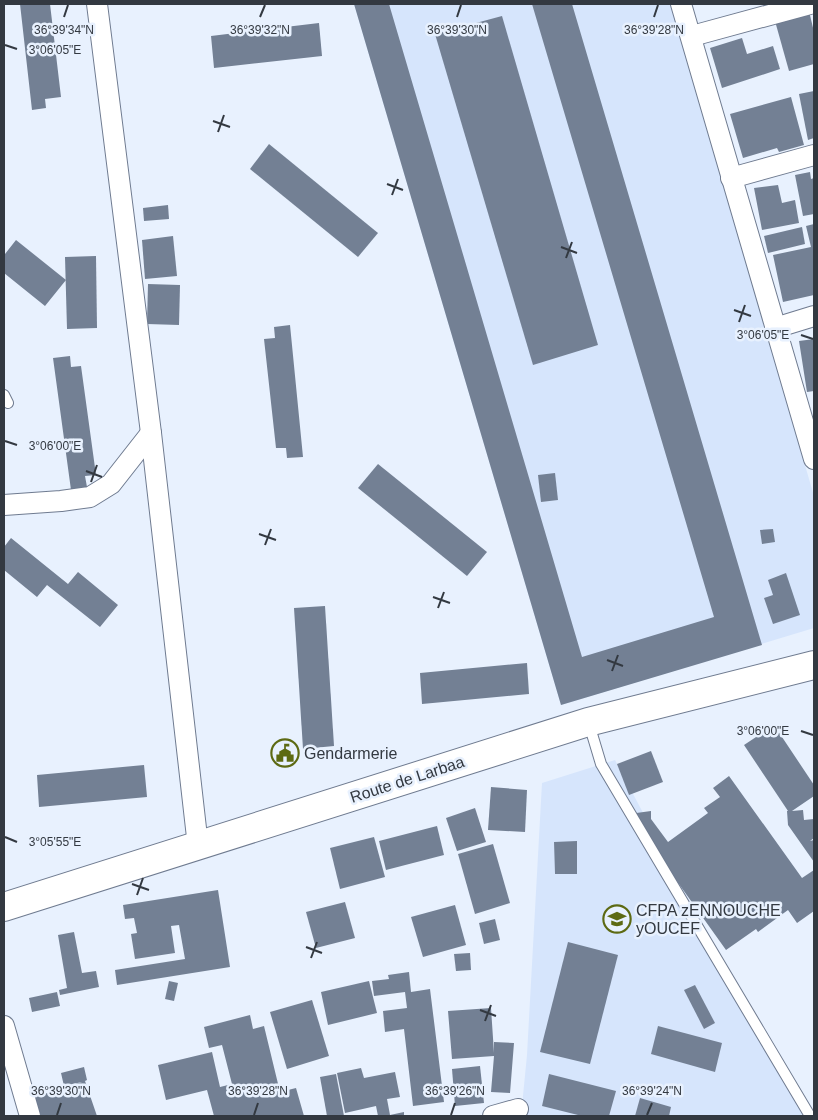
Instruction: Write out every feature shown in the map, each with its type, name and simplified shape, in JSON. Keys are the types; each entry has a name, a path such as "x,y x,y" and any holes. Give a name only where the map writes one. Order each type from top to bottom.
{"main road":[{"name":"Route de Larbaa","path":"4,907 588,722 814,665"}],"street":[{"path":"97,4 151,433 198,846"},
{"path":"681,4 692,36 731,178 814,460"},
{"path":"692,36 810,4"},
{"path":"731,178 814,155"},
{"path":"775,328 814,316"},
{"path":"4,505 90,497 111,484 151,433"},
{"path":"4,1026 30,1116"},
{"path":"493,1116 518,1109"}],"lane":[{"path":"588,722 602,764 810,1116"}],"shaded area":[{"path":"354,4 670,4 814,496 814,628 561,705"},
{"name":"CFPA zENNOUCHE yOUCEF","path":"615,760 804,1116 521,1116 527,1055 542,783"}],"building":[{"path":"20,4 50,4 61,97 45,99 46,108 32,110"},
{"path":"354,4 389,4 582,657 714,617 532,4 572,4 762,645 561,705"},
{"path":"809,11 814,32 814,64 789,71 775,21"},
{"path":"502,16 598,345 533,365 435,34"},
{"path":"319,23 322,56 214,68 211,36"},
{"path":"742,38 747,54 773,46 780,69 722,88 710,48"},
{"path":"814,91 814,138 808,140 799,94"},
{"path":"791,97 804,145 779,152 777,148 743,158 730,114"},
{"path":"269,144 378,233 358,257 250,169"},
{"path":"810,172 811,179 814,178 814,214 803,216 795,175"},
{"path":"778,185 782,203 795,200 799,223 762,230 754,188"},
{"path":"168,205 169,219 144,221 143,208"},
{"path":"814,224 814,295 783,302 773,255 811,247 806,226"},
{"path":"802,227 805,244 768,253 764,236"},
{"path":"173,236 177,276 145,279 142,240"},
{"path":"16,240 66,280 45,306 4,273 4,253"},
{"path":"96,256 97,328 67,329 65,257"},
{"path":"148,284 180,285 179,325 147,324"},
{"path":"290,325 303,457 287,458 286,448 276,448 264,339 275,338 274,327"},
{"path":"814,339 814,391 807,392 799,341"},
{"path":"70,356 71,367 81,366 96,475 85,476 87,487 71,490 53,358"},
{"path":"378,464 487,552 467,576 358,488"},
{"path":"555,473 558,500 541,502 538,475"},
{"path":"773,529 775,542 762,544 760,530"},
{"path":"11,538 68,584 78,572 118,605 100,627 47,585 37,597 4,570 4,547"},
{"path":"786,573 800,615 773,624 764,598 773,595 768,580"},
{"path":"325,606 334,746 303,749 294,608"},
{"path":"527,663 529,694 422,704 420,673"},
{"path":"774,725 814,785 814,796 792,811 803,810 804,820 814,819 814,838 810,841 814,840 814,862 788,825 788,811 744,745"},
{"path":"651,751 663,782 629,795 617,764"},
{"path":"144,765 147,797 39,807 37,775"},
{"path":"729,776 802,878 814,870 814,911 797,923 788,910 758,932 756,929 726,950 629,814 651,811 651,819 668,842 708,813 704,808 720,797 713,788"},
{"path":"491,787 527,790 525,832 488,830"},
{"path":"475,808 486,842 457,851 446,818"},
{"path":"437,826 444,855 386,870 379,841"},
{"path":"374,837 385,877 340,889 330,848"},
{"path":"577,841 577,874 555,874 554,842"},
{"path":"493,844 510,903 475,914 458,854"},
{"path":"218,890 230,967 117,985 115,970 185,959 179,925 171,926 175,953 135,959 131,934 137,933 134,918 125,919 123,905"},
{"path":"345,902 355,938 316,948 306,912"},
{"path":"455,905 466,945 423,957 411,917"},
{"path":"495,919 500,940 484,944 479,923"},
{"path":"74,932 82,973 96,971 99,987 60,995 59,990 67,988 58,935"},
{"path":"568,942 618,955 590,1064 540,1052"},
{"path":"470,953 471,970 456,971 454,954"},
{"path":"409,972 411,992 430,989 444,1102 413,1106 404,1029 385,1032 383,1011 407,1008 405,992 374,996 372,981 389,979 388,975"},
{"path":"169,981 178,983 174,1001 165,999"},
{"path":"369,981 377,1013 328,1025 321,992"},
{"path":"695,985 715,1023 704,1029 684,990"},
{"path":"57,992 60,1006 32,1012 29,998"},
{"path":"312,1000 329,1056 287,1069 270,1012"},
{"path":"491,1008 494,1053 494,1042 514,1043 510,1093 491,1092 494,1056 452,1059 448,1011"},
{"path":"250,1015 253,1029 264,1026 280,1092 296,1088 304,1116 214,1116 207,1090 166,1100 158,1065 212,1052 220,1087 232,1084 222,1045 209,1048 204,1027"},
{"path":"658,1026 722,1043 715,1072 651,1054"},
{"path":"480,1066 484,1103 455,1106 452,1069"},
{"path":"84,1067 87,1080 85,1081 97,1116 41,1116 34,1097 82,1082 64,1086 61,1073"},
{"path":"361,1068 364,1078 395,1072 400,1097 387,1099 390,1115 404,1112 404,1116 378,1116 376,1106 345,1113 337,1073"},
{"path":"336,1074 344,1116 327,1116 320,1077"},
{"path":"549,1074 616,1091 609,1116 582,1116 542,1106"},
{"path":"640,1098 671,1107 669,1116 635,1116"}],"place":[{"name":"Gendarmerie","path":"285,753"},
{"name":"CFPA zENNOUCHE yOUCEF","path":"617,919"}]}
